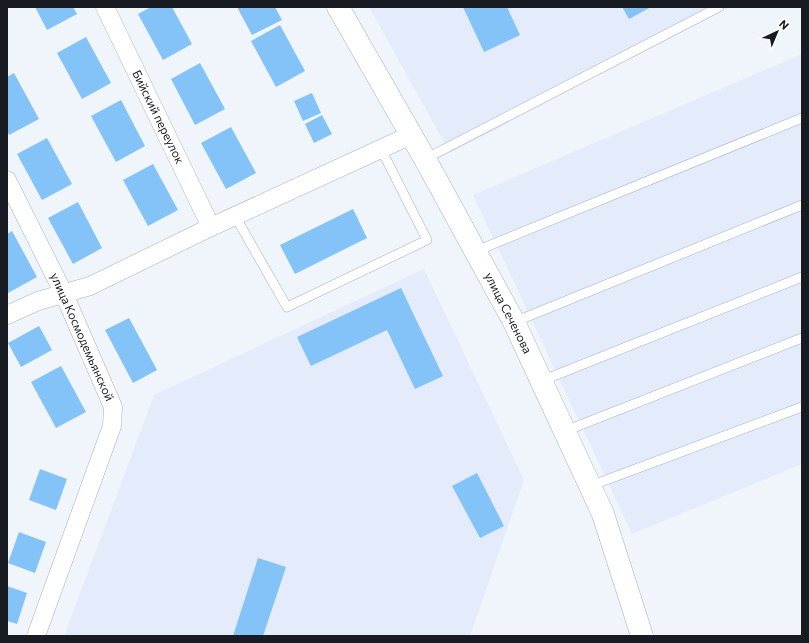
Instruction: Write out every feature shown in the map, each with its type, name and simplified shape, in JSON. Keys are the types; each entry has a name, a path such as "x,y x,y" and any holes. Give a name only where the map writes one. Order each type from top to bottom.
{"street":[{"name":"Бийский переулок","path":"104,7 211,227"},
{"name":"улица Сеченова","path":"338,7 425,159 514,322 603,514 642,636"},
{"path":"7,315 38,301 90,286 211,227 411,136"},
{"name":"улица Космодемьянской","path":"7,180 64,294 113,407 112,426 36,636"}],"lane":[{"path":"425,159 719,7"},
{"path":"476,251 802,118"},
{"path":"235,216 287,307 427,240 382,149"},
{"path":"514,322 802,205"},
{"path":"541,380 802,277"},
{"path":"564,431 802,338"},
{"path":"590,486 802,407"}],"shaded area":[{"path":"369,7 730,7 450,153"},
{"path":"802,54 802,464 632,534 473,195"},
{"path":"424,269 524,480 470,636 64,636 154,395"}],"building":[{"path":"35,7 73,7 77,14 47,30"},
{"path":"151,7 172,7 192,44 163,60 138,14"},
{"path":"237,7 275,7 282,20 252,35"},
{"path":"463,7 507,7 520,35 484,52"},
{"path":"622,7 651,7 629,19"},
{"path":"280,25 305,71 276,87 251,41"},
{"path":"86,37 111,83 82,99 57,53"},
{"path":"200,63 225,109 195,125 171,79"},
{"path":"14,73 39,119 9,135 7,131 7,77"},
{"path":"312,93 321,113 303,121 294,101"},
{"path":"121,100 145,146 116,162 91,116"},
{"path":"322,115 332,134 314,143 305,124"},
{"path":"231,127 256,173 226,189 201,143"},
{"path":"47,138 72,184 42,200 17,154"},
{"path":"153,164 178,210 148,226 123,180"},
{"path":"78,202 102,248 73,264 48,218"},
{"path":"353,209 367,238 295,274 280,245"},
{"path":"12,231 37,277 8,293 7,234"},
{"path":"401,288 443,376 415,389 387,330 311,366 297,337"},
{"path":"129,318 157,370 133,383 105,330"},
{"path":"39,326 52,350 21,367 8,343"},
{"path":"61,366 86,412 56,428 31,382"},
{"path":"40,469 67,479 56,510 29,500"},
{"path":"477,473 504,526 480,538 452,486"},
{"path":"19,532 46,542 35,573 8,563"},
{"path":"258,558 286,567 263,636 233,636"},
{"path":"7,586 27,593 17,624 7,621"}]}
